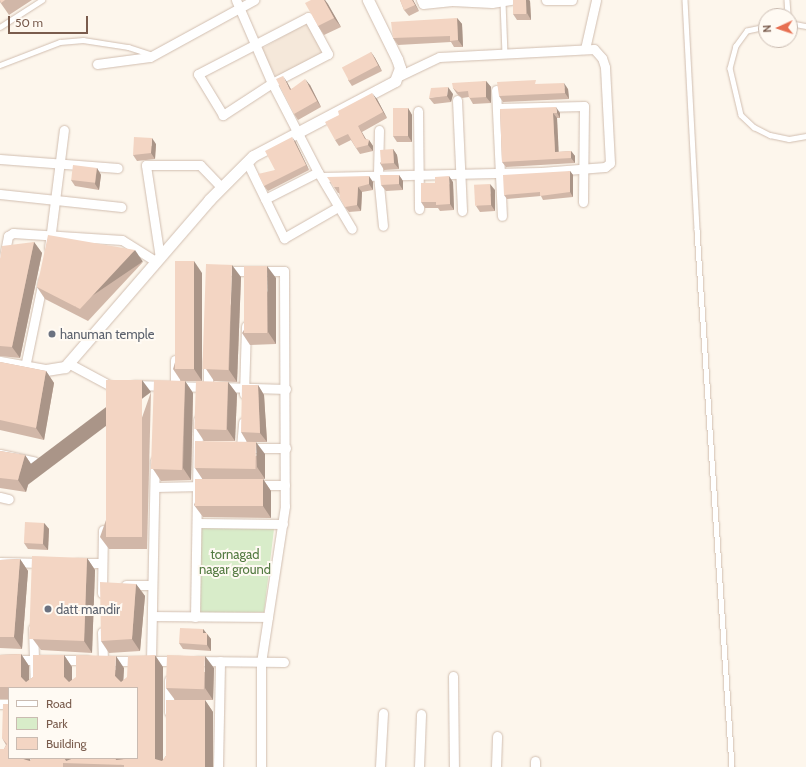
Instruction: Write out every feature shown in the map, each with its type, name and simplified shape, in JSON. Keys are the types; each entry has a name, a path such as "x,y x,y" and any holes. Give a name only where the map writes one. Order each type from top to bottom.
{"street":[{"path":"97,64 153,55 238,4 254,0"},
{"path":"368,0 397,58 400,68 399,76"},
{"path":"421,0 423,4 452,1 502,2 512,0"},
{"path":"546,0 572,0"},
{"path":"585,49 596,0"},
{"path":"238,4 272,83 338,207 352,229"},
{"path":"308,17 326,47 328,54 272,83 223,115 198,74 256,46 308,17"},
{"path":"0,362 25,367 56,370 68,363 221,188 247,162 296,130 386,88 399,76 439,57 585,49 594,49 599,52 605,66 610,163 605,167 460,175 320,174 265,199"},
{"path":"496,90 502,216"},
{"path":"457,100 462,211"},
{"path":"498,108 584,106 583,202"},
{"path":"418,111 419,209"},
{"path":"25,367 52,235 64,130"},
{"path":"379,130 378,175 383,226"},
{"path":"0,159 118,168"},
{"path":"247,162 284,238 338,207"},
{"path":"159,260 146,165 200,165 221,188"},
{"path":"0,194 121,207"},
{"path":"0,278 10,234 52,235 122,240 159,260"},
{"path":"216,271 247,275 284,271 286,388 285,485 282,524 261,662 261,767"},
{"path":"246,318 244,406 238,447 286,448"},
{"path":"175,386 176,348"},
{"path":"202,389 208,350"},
{"path":"68,363 115,387 156,390 175,386 202,389 286,388"},
{"path":"195,617 197,486 202,447 198,409"},
{"path":"151,661 155,448"},
{"path":"0,454 34,461"},
{"path":"242,485 285,485"},
{"path":"155,487 212,486"},
{"path":"102,600 109,585 102,562 104,516"},
{"path":"197,523 282,524"},
{"path":"0,562 34,566 60,563 102,562"},
{"path":"109,585 152,586"},
{"path":"34,615 33,660 35,687"},
{"path":"152,616 268,618"},
{"path":"102,622 103,660"},
{"path":"0,660 33,660 78,664 103,660 284,662"},
{"path":"130,661 130,674"},
{"path":"169,661 172,706 169,724"},
{"path":"218,767 216,706 220,661"},
{"path":"453,676 454,767"},
{"path":"380,767 383,713"},
{"path":"419,767 421,714"},
{"path":"496,736 496,767"}],"lane":[{"path":"0,28 42,0"},
{"path":"685,0 697,230 732,767"},
{"path":"502,2 504,53"},
{"path":"758,29 747,32 736,46 730,68 741,115 754,127 770,135 789,139 806,136"},
{"path":"0,65 60,42 83,40 128,47 153,55"}],"shaded area":[{"path":"308,22 325,51 277,79 260,50"}],"green space":[{"name":"tornagad nagar ground","path":"200,527 274,529 264,612 200,613"}],"building":[{"path":"311,0 324,0 334,18 318,26 305,3"},
{"path":"400,0 412,0 415,5 404,10"},
{"path":"513,0 526,0 526,14 513,14"},
{"path":"457,18 458,40 450,41 450,36 393,38 391,22"},
{"path":"371,52 378,65 349,81 342,67"},
{"path":"283,76 290,90 305,79 317,101 294,114 276,79"},
{"path":"536,80 535,84 564,83 565,93 499,96 497,82"},
{"path":"486,81 486,97 469,98 468,91 458,92 453,88 452,83"},
{"path":"448,87 447,96 429,98 431,88"},
{"path":"372,93 383,112 358,126 365,139 369,140 368,145 356,148 348,134 335,140 325,122 339,115 338,111"},
{"path":"556,107 557,113 553,113 555,152 571,151 571,158 502,162 500,109"},
{"path":"393,108 408,108 408,136 393,136"},
{"path":"134,137 152,138 151,153 133,155"},
{"path":"292,137 306,165 264,186 258,174 275,170 265,151"},
{"path":"393,149 394,163 381,164 380,150"},
{"path":"73,165 97,168 95,183 71,180"},
{"path":"570,171 570,192 540,196 540,192 504,195 503,175"},
{"path":"380,175 399,175 399,184 381,185"},
{"path":"369,176 369,184 358,187 357,205 345,207 340,198 339,187 334,187 327,177"},
{"path":"449,176 450,204 436,205 436,202 421,202 421,183 435,183 435,177"},
{"path":"490,184 491,205 475,206 474,185"},
{"path":"48,235 135,250 80,309 37,287"},
{"path":"34,242 12,347 0,346 0,259 2,246"},
{"path":"175,261 194,261 194,369 175,369"},
{"path":"206,264 232,265 228,370 202,369"},
{"path":"244,266 267,266 267,333 244,333"},
{"path":"0,362 46,371 36,428 0,420"},
{"path":"106,380 142,380 142,537 106,537"},
{"path":"154,380 185,381 182,470 151,469"},
{"path":"196,381 228,382 226,430 194,429"},
{"path":"242,385 258,385 260,433 241,432"},
{"path":"195,441 256,442 256,469 195,468"},
{"path":"0,451 25,455 18,480 0,478"},
{"path":"195,479 263,479 263,506 195,506"},
{"path":"25,522 44,523 43,544 24,543"},
{"path":"32,556 87,558 84,641 29,639"},
{"path":"20,559 14,637 0,637 0,560"},
{"path":"100,582 136,584 132,639 101,641"},
{"path":"180,628 203,629 203,633 207,633 207,645 179,643"},
{"path":"21,654 21,677 26,682 33,677 33,655 64,655 64,677 69,682 76,677 76,655 116,656 115,676 121,682 127,677 128,656 155,655 155,759 162,761 166,756 166,700 205,700 205,767 124,767 124,765 63,763 63,767 0,767 0,749 4,749 7,744 2,738 3,704 8,704 8,759 23,759 30,761 31,759 65,759 66,761 71,759 138,759 138,687 0,687 0,655"},
{"path":"167,655 205,656 204,689 166,688"}],"place":[{"name":"hanuman temple","path":"52,334"},
{"name":"datt mandir","path":"48,609"}]}
